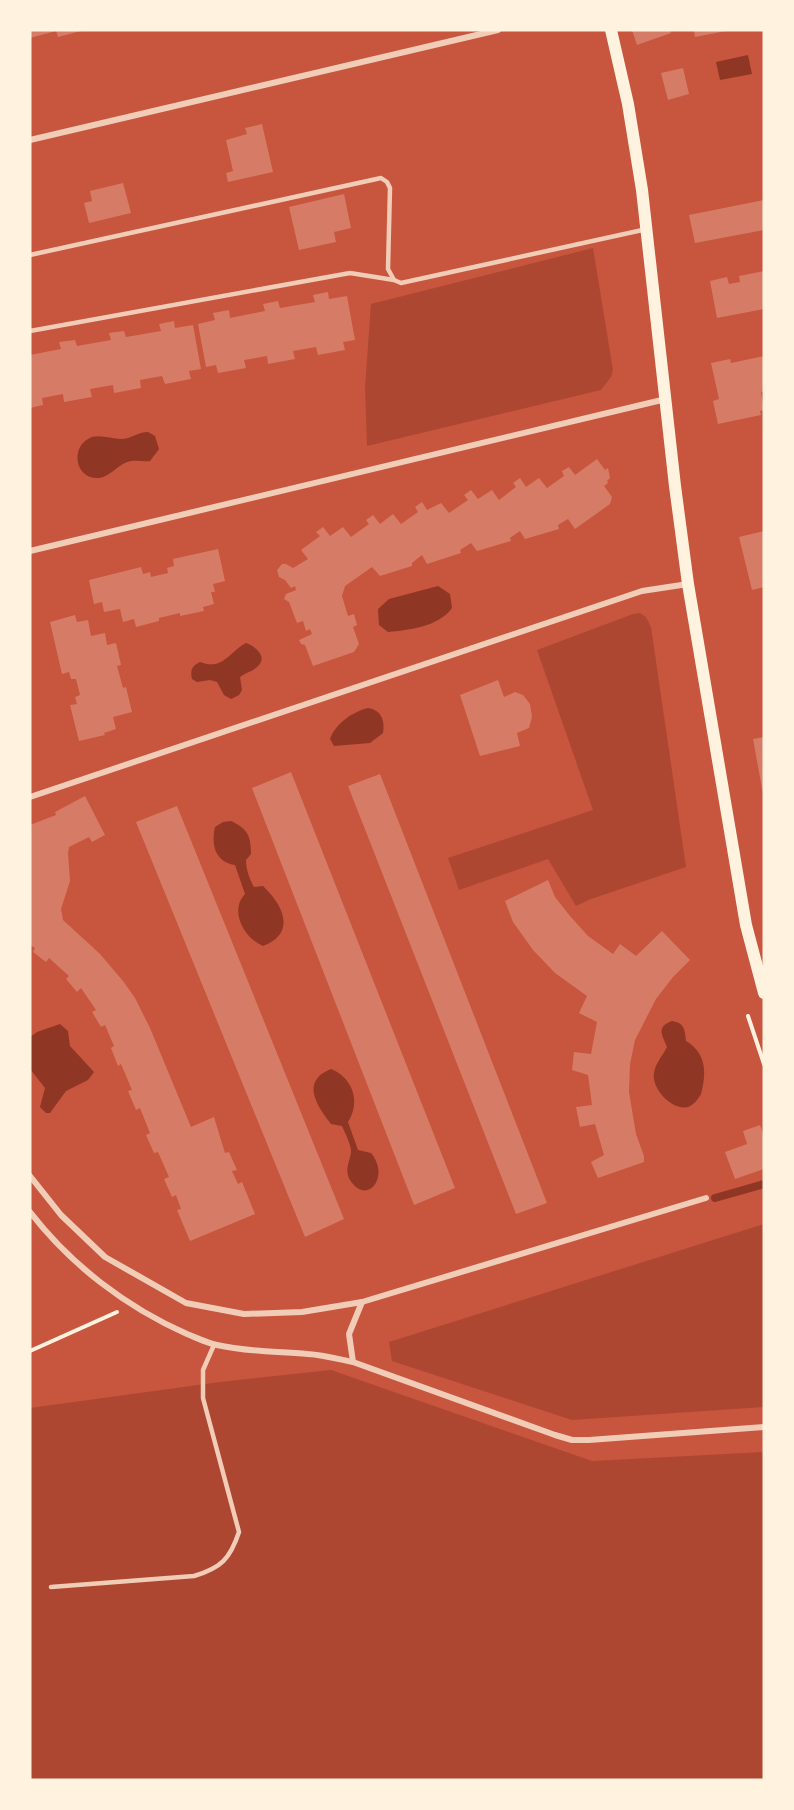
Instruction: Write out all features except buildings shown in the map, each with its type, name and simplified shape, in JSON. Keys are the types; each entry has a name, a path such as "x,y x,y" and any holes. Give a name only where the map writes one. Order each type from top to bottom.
{"main road":[{"path":"611,30 628,104 647,229 688,584 746,925 764,993"}],"street":[{"path":"30,140 498,30"},
{"path":"30,550 666,399"},
{"path":"30,797 642,591 688,584"},
{"path":"30,1176 61,1215 105,1257 186,1303 244,1314 302,1312 362,1302 706,1198"},
{"path":"30,1212 87,1273 132,1305 172,1327 214,1345 237,1349 309,1354 353,1362 572,1440 764,1427"},
{"path":"353,1362 349,1334 362,1302"}],"lane":[{"path":"30,255 381,178 390,188 388,269 394,280"},
{"path":"30,331 350,273 401,283 647,229"},
{"path":"51,1587 194,1575 213,1570 233,1551 239,1532 203,1398 203,1370 214,1345"}],"path":[{"path":"748,1016 764,1064"},
{"path":"30,1351 132,1305"}],"shaded area":[{"path":"748,55 752,74 720,80 716,62"},
{"path":"593,248 613,370 611,377 601,390 367,446 365,388 371,304"},
{"path":"148,432 155,436 159,449 150,461 127,462 99,478 85,474 78,463 82,444 92,437 125,439"},
{"path":"438,586 450,594 452,608 439,619 423,626 388,632 379,625 378,609 389,599"},
{"path":"640,613 646,617 651,627 686,867 576,906 548,859 459,890 448,858 593,810 537,650"},
{"path":"246,643 256,649 262,659 256,668 240,677 242,690 239,695 231,699 224,695 217,682 210,680 197,682 192,679 192,669 200,662 214,664 220,662"},
{"path":"368,708 381,716 383,733 370,743 334,746 330,739 340,724 356,712"},
{"path":"231,821 245,830 249,838 251,854 246,863 254,887 263,886 281,910 283,926 280,934 263,946 250,937 241,923 238,908 245,894 235,865 223,860 214,846 215,827 223,822"},
{"path":"672,1021 683,1027 686,1041 698,1051 703,1064 704,1078 701,1094 688,1107 669,1102 659,1091 654,1079 656,1066 667,1047 662,1036 662,1029"},
{"path":"60,1024 68,1031 70,1046 94,1072 88,1080 66,1091 50,1113 46,1113 40,1107 45,1088 30,1069 30,1037 37,1032"},
{"path":"331,1069 345,1078 353,1091 354,1107 348,1122 358,1150 371,1153 376,1162 378,1178 371,1189 359,1189 350,1180 348,1168 351,1150 348,1140 342,1126 331,1124 314,1094 316,1080"},
{"path":"764,1224 764,1407 572,1420 392,1361 389,1342"},
{"path":"331,1370 592,1461 764,1452 764,1780 30,1780 30,1408 220,1382"}],"waterway":[{"path":"715,1198 764,1184"}]}
